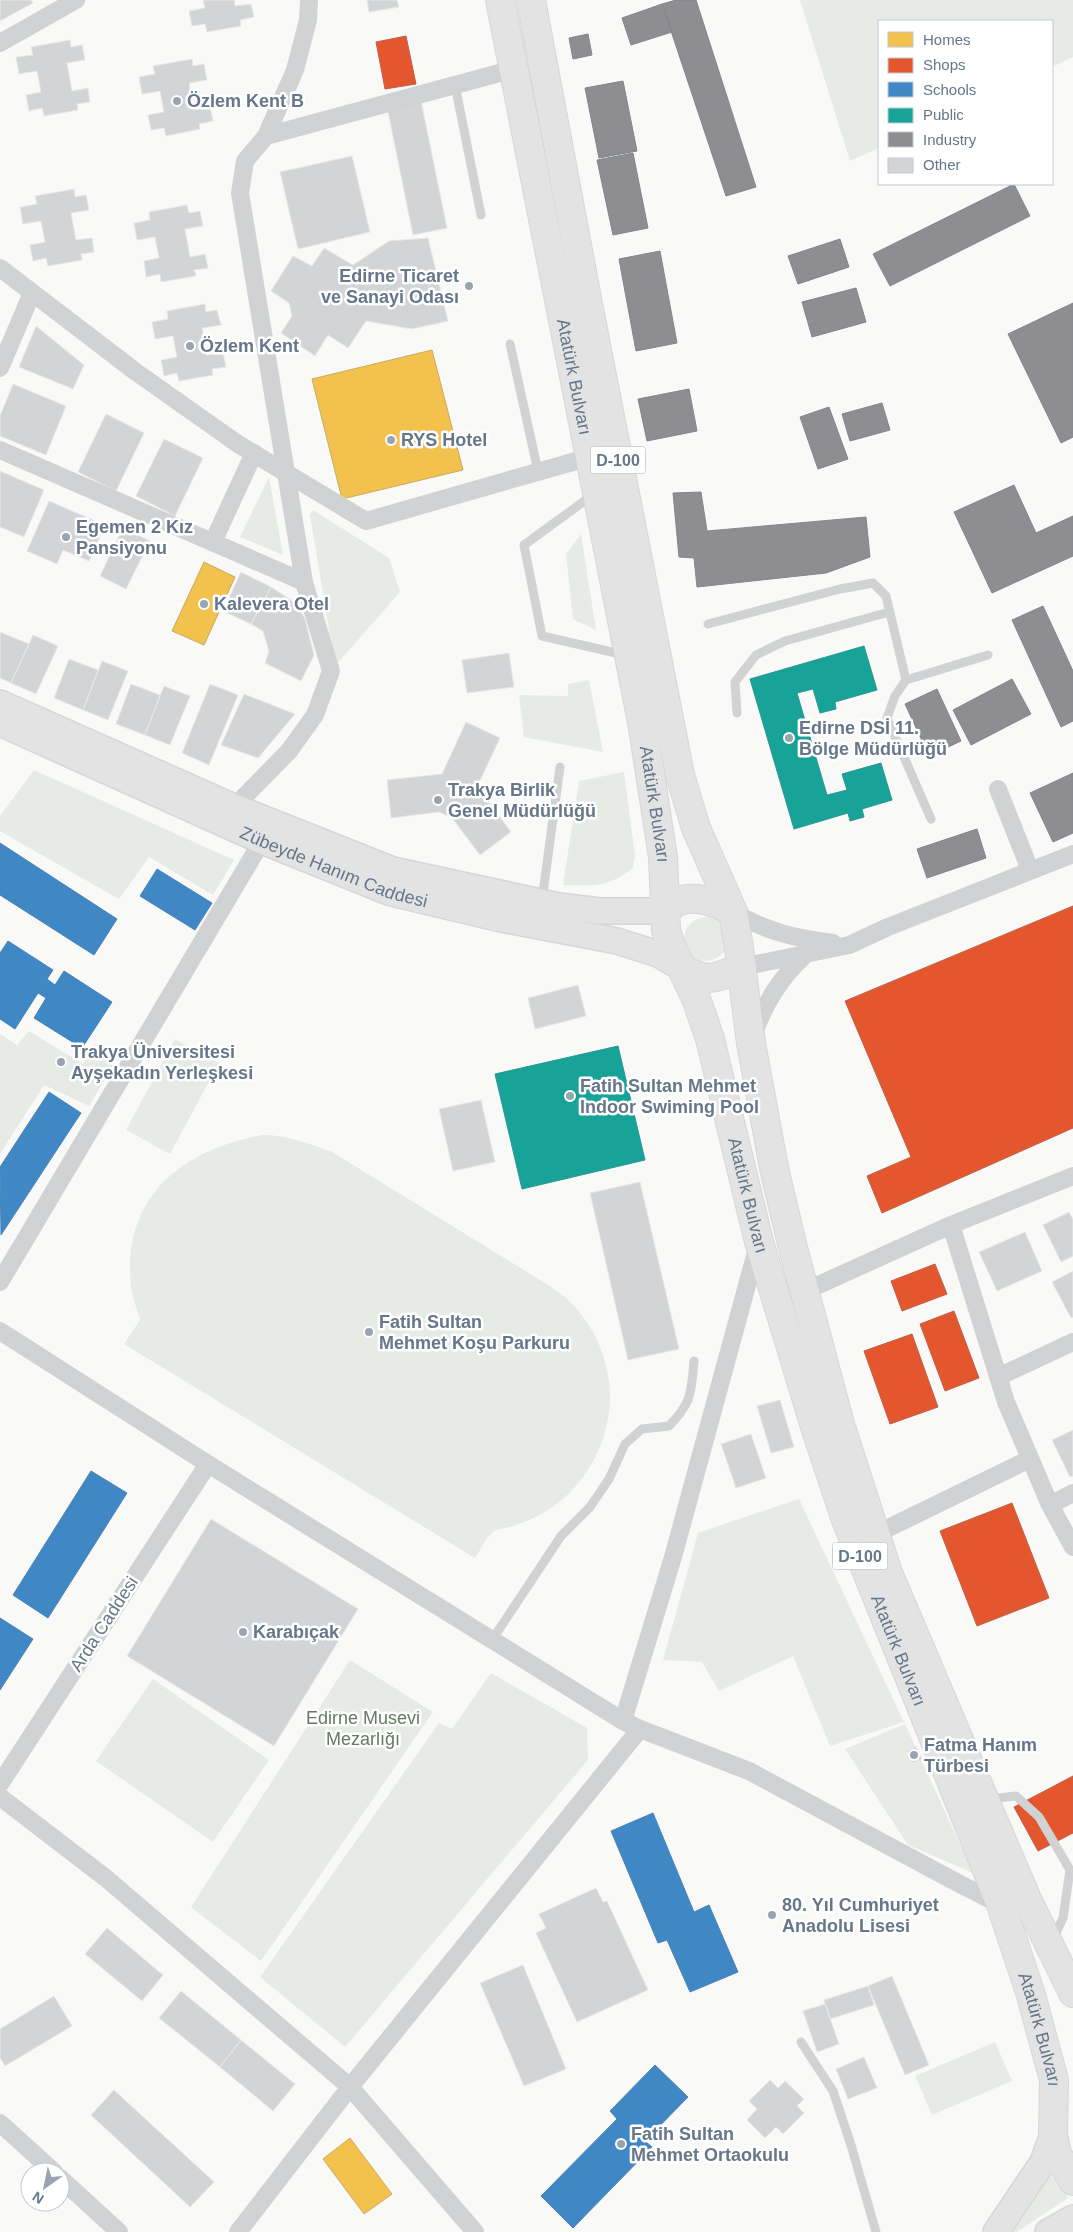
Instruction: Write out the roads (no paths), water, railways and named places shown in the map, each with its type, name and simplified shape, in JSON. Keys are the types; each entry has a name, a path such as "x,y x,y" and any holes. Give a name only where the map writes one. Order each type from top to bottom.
{"main road":[{"name":"Atatürk Bulvarı","path":"500,0 642,722 663,857 666,930 670,943 697,1001 710,1040 759,1242 816,1430 846,1520 1001,1905 1039,2019 1054,2080 1056,2154 1073,2181"},
{"name":"Atatürk Bulvarı","path":"531,0 680,776 696,828 733,912 751,1043 774,1168 803,1292 840,1424 888,1573 1026,1898 1073,1993"},
{"name":"Zübeyde Hanım Caddesi","path":"0,704 234,807 393,870 541,902 600,911 666,911"},
{"name":"Zübeyde Hanım Caddesi","path":"0,723 262,841 391,893 502,919 617,941 658,954 682,968"},
{"path":"666,911 668,908 685,900 706,899 718,903 733,912"},
{"path":"682,968 703,979 720,976 742,967"},
{"path":"996,2232 1043,2162 1060,2122 1073,2114"},
{"path":"1048,2232 1073,2218"}],"street":[{"path":"0,43 76,0"},
{"path":"234,807 289,751 315,715 331,671 304,582 240,193 246,161 266,136 295,70 308,20 309,0"},
{"path":"266,136 514,70"},
{"path":"0,268 136,372 286,474 366,521 590,457"},
{"path":"0,368 32,293"},
{"path":"0,450 304,582"},
{"path":"213,542 254,453"},
{"path":"998,789 1030,870"},
{"path":"0,1282 262,841"},
{"path":"742,967 849,945 888,927 1073,854"},
{"path":"733,912 756,925 779,934 811,941 849,945"},
{"path":"751,1043 761,1015 774,989 789,970 806,954"},
{"path":"803,1292 952,1225 1073,1176"},
{"path":"952,1225 1006,1402 1050,1505 1073,1547"},
{"path":"624,1721 673,1557 759,1242"},
{"path":"0,1331 208,1464 624,1721 748,1771 1001,1905"},
{"path":"998,1377 1073,1342"},
{"path":"874,1534 1030,1459"},
{"name":"Arda Caddesi","path":"0,1784 208,1464"},
{"path":"1050,1505 1073,1493"},
{"path":"238,2232 350,2087 640,1729"},
{"path":"0,1797 107,1879 350,2087 475,2232"},
{"path":"0,2124 43,2162"},
{"path":"70,2187 119,2232"}],"lane":[{"path":"455,85 481,215"},
{"path":"510,344 538,472"},
{"path":"596,493 524,545 542,636 628,656"},
{"path":"708,624 840,589 873,583 886,596 906,680"},
{"path":"736,713 735,682 756,654 785,641 889,612"},
{"path":"931,818 888,718 895,696 906,680 988,655"},
{"path":"541,902 560,767"},
{"path":"492,1640 561,1536 590,1507 609,1480 625,1444 642,1429 669,1426 684,1410 691,1390 694,1362"},
{"path":"984,1800 1016,1796 1039,1817 1070,1870 1064,1910 1050,1946"},
{"path":"1064,1910 1073,1916"},
{"path":"801,2042 833,2091 876,2232"}],"place":[{"name":"Özlem Kent B","path":"177,101"},
{"name":"Edirne Ticaret ve Sanayi Odası","path":"469,286"},
{"name":"Özlem Kent","path":"190,346"},
{"name":"RYS Hotel","path":"391,440"},
{"name":"Egemen 2 Kız Pansiyonu","path":"66,537"},
{"name":"Kalevera Otel","path":"204,604"},
{"name":"Edirne DSİ 11. Bölge Müdürlüğü","path":"789,738"},
{"name":"Trakya Birlik Genel Müdürlüğü","path":"438,800"},
{"name":"Trakya Üniversitesi Ayşekadın Yerleşkesi","path":"61,1062"},
{"name":"Fatih Sultan Mehmet Indoor Swiming Pool","path":"570,1096"},
{"name":"Fatih Sultan Mehmet Koşu Parkuru","path":"369,1332"},
{"name":"Karabıçak","path":"243,1632"},
{"name":"Fatma Hanım Türbesi","path":"914,1755"},
{"name":"80. Yıl Cumhuriyet Anadolu Lisesi","path":"772,1915"},
{"name":"Fatih Sultan Mehmet Ortaokulu","path":"621,2144"}],"park label":[{"name":"Edirne Musevi Mezarlığı","path":"363,1728"}]}
